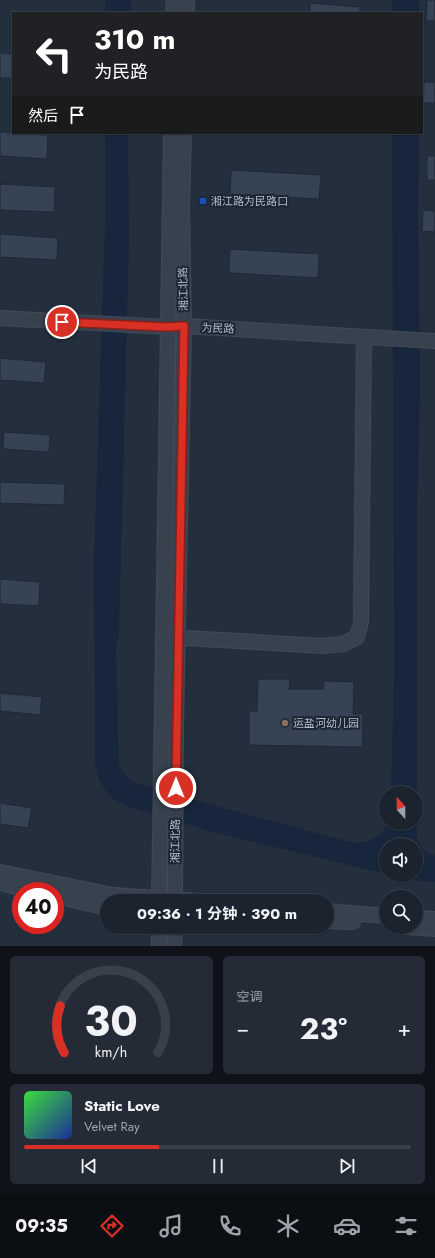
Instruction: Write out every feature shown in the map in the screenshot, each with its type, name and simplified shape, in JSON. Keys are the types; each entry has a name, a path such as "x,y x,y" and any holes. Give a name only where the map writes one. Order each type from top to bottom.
{"street":[{"path":"173,12 174,0"},
{"path":"187,0 187,12"},
{"name":"湘江北路","path":"159,894 168,418 167,327 171,134"},
{"name":"湘江北路","path":"175,894 184,326 182,207 184,134"},
{"name":"为民路","path":"0,318 167,327 184,326 431,341"},
{"path":"163,636 323,646 343,644 356,637 362,622 364,336"},
{"path":"0,872 108,894"},
{"path":"0,884 12,887"},
{"path":"64,898 100,906"},
{"path":"334,912 379,915"},
{"path":"423,918 435,919"},
{"path":"334,921 379,925"},
{"path":"423,928 435,929"},
{"path":"159,934 159,946"},
{"path":"174,946 175,934"}],"water":[{"path":"105,0 131,0 130,12 105,12"},
{"path":"392,0 419,0 419,12 392,12"},
{"path":"105,134 128,134 129,238 119,636 116,648 119,764 126,777 138,784 354,843 370,840 379,836 384,830 417,830 417,838 379,838 379,872 209,831 124,805 111,797 99,780 95,764 94,559 105,224"},
{"path":"392,134 419,134 418,210 420,381 417,519 417,786 391,786 394,670"},
{"path":"423,849 435,856 435,882 423,881"}],"building":[{"path":"427,0 435,0 435,21 426,21"},
{"path":"310,3 360,7 360,12 310,12"},
{"path":"0,53 12,54 12,78 0,78"},
{"path":"424,82 435,82 435,103 423,103"},
{"path":"0,132 12,133 12,134 48,135 47,159 0,156"},
{"path":"427,156 435,156 435,180 427,180"},
{"path":"231,170 321,175 319,199 230,194"},
{"path":"0,184 55,187 54,212 0,210"},
{"path":"423,210 435,211 435,232 422,231"},
{"path":"0,234 58,238 57,260 0,257"},
{"path":"230,249 319,254 318,278 229,273"},
{"path":"0,358 46,362 44,383 0,380"},
{"path":"4,432 50,435 49,452 3,449"},
{"path":"0,482 65,484 64,505 0,503"},
{"path":"0,579 40,582 39,606 0,604"},
{"path":"258,679 290,679 289,689 323,689 324,681 354,682 353,714 363,714 362,747 249,745 249,711 257,711"},
{"path":"0,693 42,697 40,715 0,711"},
{"path":"0,803 32,808 28,828 0,824"}],"place":[{"name":"湘江路为民路口","path":"203,201"},
{"name":"运盐河幼儿园","path":"285,723"}],"route":[{"path":"62,322 167,327 184,326 176,788"}]}
